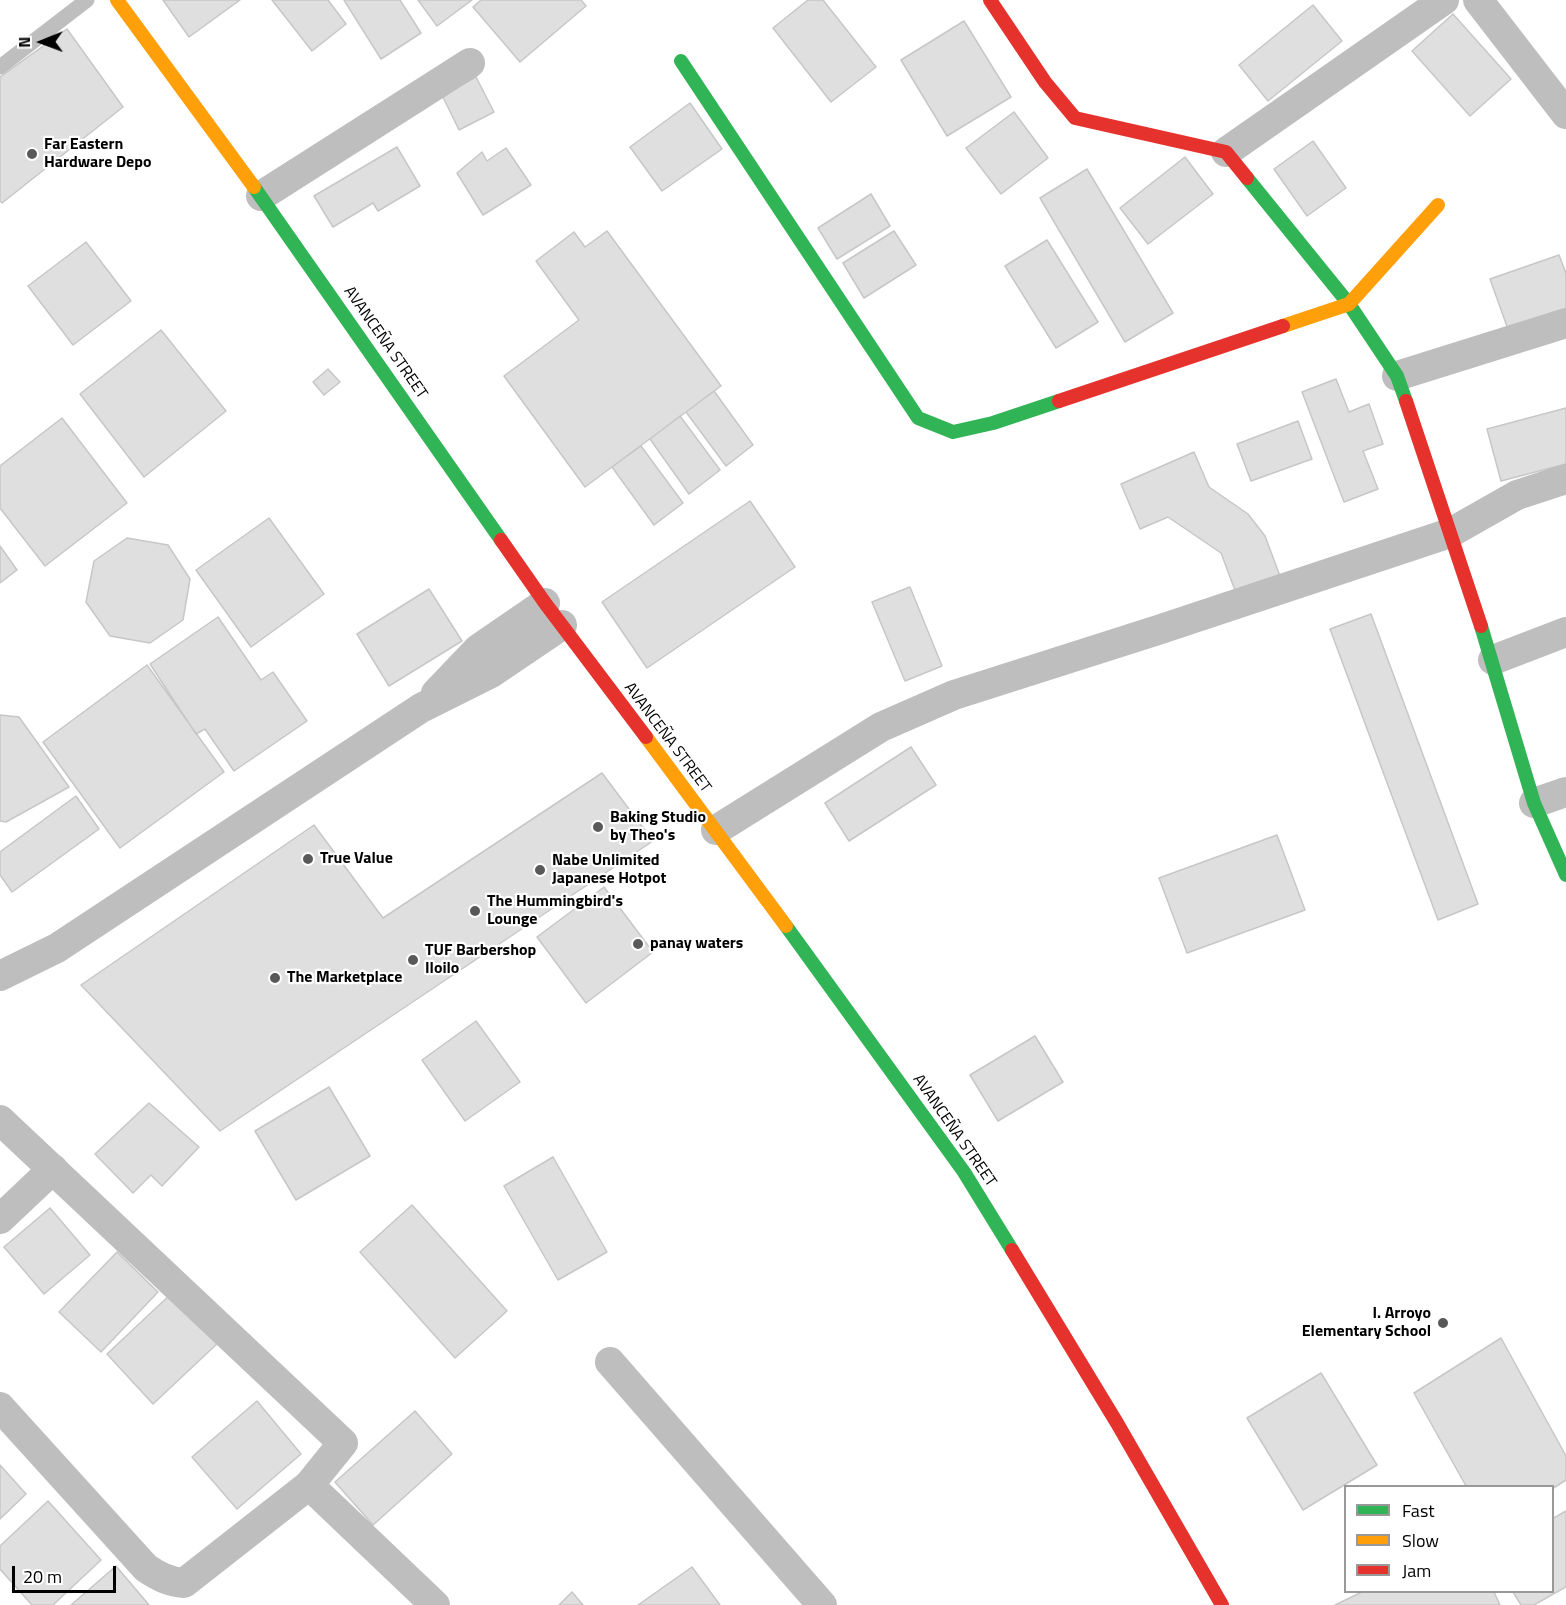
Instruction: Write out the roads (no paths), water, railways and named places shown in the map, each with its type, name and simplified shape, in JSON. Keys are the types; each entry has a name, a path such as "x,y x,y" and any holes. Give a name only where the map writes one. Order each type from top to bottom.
{"street":[{"name":"AVANCEÑA STREET","path":"117,0 261,196 554,614 716,830 964,1172 1118,1423 1222,1605"},
{"path":"990,0 1044,82 1075,118 1226,152 1349,304 1397,376 1493,660 1534,803 1566,875"},
{"path":"1226,152 1444,0"},
{"path":"1478,0 1566,114"},
{"path":"681,61 918,418 953,432 993,423 1349,304 1438,205"},
{"path":"261,196 470,63"},
{"path":"1397,376 1566,323"},
{"path":"716,830 881,728 954,695 1169,627 1450,533 1517,495 1566,479"},
{"path":"0,976 57,948 421,708 478,649 554,614"},
{"path":"1493,660 1566,632"},
{"path":"1534,803 1566,792"},
{"path":"0,1120 343,1443 309,1485 184,1583 160,1577 146,1568 0,1407"},
{"path":"0,1219 53,1169"},
{"path":"610,1362 822,1605"},
{"path":"309,1485 435,1605"}],"lane":[{"path":"0,67 87,0"}],"place":[{"name":"Far Eastern Hardware Depo","path":"32,154"},
{"name":"Baking Studio by Theo's","path":"598,827"},
{"name":"True Value","path":"308,859"},
{"name":"Nabe Unlimited Japanese Hotpot","path":"540,870"},
{"name":"The Hummingbird's Lounge","path":"475,911"},
{"name":"panay waters","path":"638,944"},
{"name":"TUF Barbershop Iloilo","path":"413,960"},
{"name":"The Marketplace","path":"275,978"},
{"name":"I. Arroyo Elementary School","path":"1443,1323"}]}
